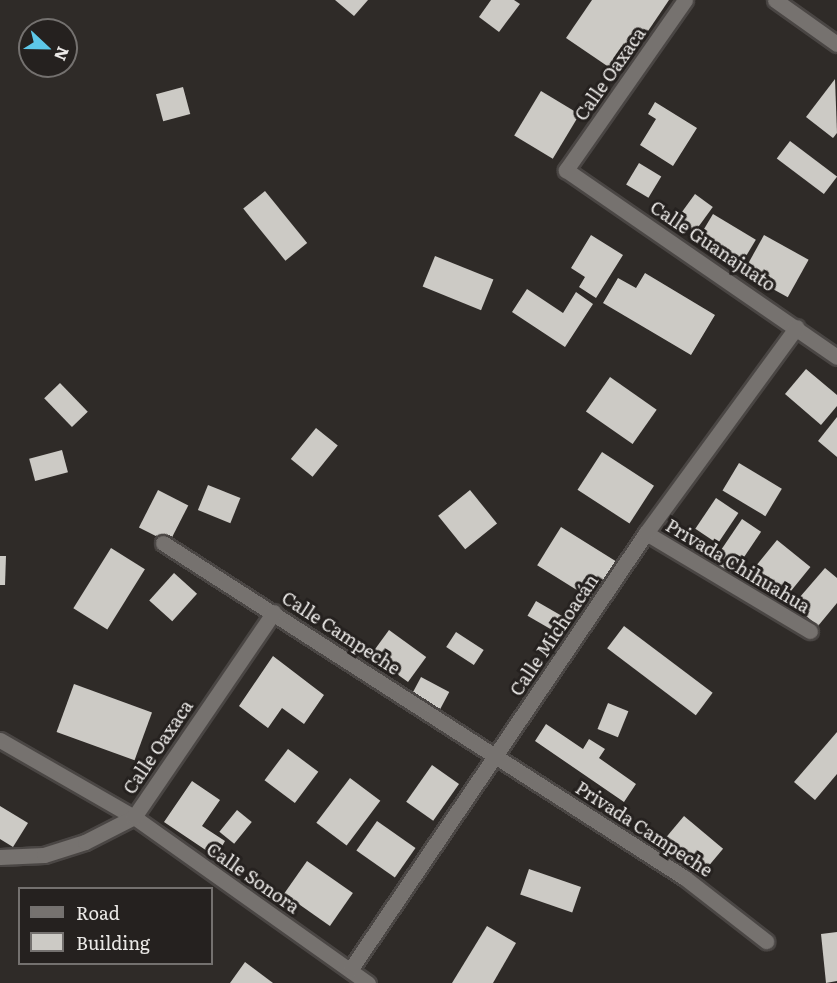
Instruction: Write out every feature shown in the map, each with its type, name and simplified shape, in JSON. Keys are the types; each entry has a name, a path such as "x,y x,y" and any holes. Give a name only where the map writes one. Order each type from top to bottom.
{"street":[{"name":"Calle Oaxaca","path":"566,170 685,0"},
{"path":"775,0 837,44"},
{"name":"Calle Guanajuato","path":"566,170 797,327 837,357"},
{"name":"Calle Michoacán","path":"350,970 646,533 797,327"},
{"name":"Privada Chihuahua","path":"646,533 810,631"},
{"name":"Calle Campeche","path":"163,543 274,612 495,758"},
{"name":"Calle Oaxaca","path":"0,856 44,855 85,842 134,817 274,612"},
{"name":"Calle Sonora","path":"0,740 134,817 368,983"},
{"name":"Privada Campeche","path":"495,758 686,878 766,940"}],"building":[{"path":"335,0 368,0 354,16"},
{"path":"491,0 514,0 520,4 499,32 479,17"},
{"path":"592,0 669,0 619,74 566,38"},
{"path":"835,79 837,133 833,138 806,117"},
{"path":"183,87 190,114 163,121 156,94"},
{"path":"541,91 580,114 553,159 514,136"},
{"path":"655,102 697,128 673,166 640,145 656,119 648,114"},
{"path":"790,141 837,176 824,194 777,159"},
{"path":"639,163 661,176 648,198 626,184"},
{"path":"265,191 307,243 285,261 243,209"},
{"path":"695,194 713,207 693,234 675,222"},
{"path":"713,214 756,240 742,263 699,237"},
{"path":"591,235 623,255 596,298 579,287 585,277 571,268"},
{"path":"764,235 809,260 788,297 743,273"},
{"path":"435,256 493,280 481,310 423,287"},
{"path":"645,273 715,315 691,355 603,303 618,278 636,288"},
{"path":"527,289 563,313 576,292 593,304 565,347 512,312"},
{"path":"806,369 837,395 837,406 821,425 785,394"},
{"path":"610,377 657,410 633,444 586,411"},
{"path":"60,383 88,412 72,427 44,398"},
{"path":"837,417 837,457 818,441"},
{"path":"316,428 338,446 313,477 291,459"},
{"path":"62,450 68,472 35,481 29,459"},
{"path":"602,452 654,486 629,524 577,490"},
{"path":"739,463 782,489 765,516 723,490"},
{"path":"208,485 240,498 230,523 198,510"},
{"path":"158,490 188,505 169,543 139,527"},
{"path":"470,490 497,523 465,549 438,516"},
{"path":"716,498 738,513 718,544 695,529"},
{"path":"742,519 761,532 732,575 713,562"},
{"path":"561,527 619,563 595,601 537,565"},
{"path":"777,540 810,567 781,604 747,577"},
{"path":"111,548 145,569 107,629 73,608"},
{"path":"0,556 6,556 5,585 0,585"},
{"path":"825,568 837,578 837,603 818,626 793,605"},
{"path":"174,573 197,594 172,621 149,600"},
{"path":"536,601 572,622 564,637 528,616"},
{"path":"624,626 713,693 696,715 607,648"},
{"path":"389,630 426,657 408,682 371,655"},
{"path":"456,632 484,650 474,665 446,647"},
{"path":"273,656 324,695 304,724 282,708 268,728 239,706"},
{"path":"421,677 449,692 437,715 409,700"},
{"path":"74,684 152,712 135,760 57,732"},
{"path":"608,703 628,711 618,737 598,729"},
{"path":"546,724 583,749 589,739 605,749 599,758 636,784 624,802 535,741"},
{"path":"837,732 837,774 815,800 794,782"},
{"path":"288,749 318,772 295,803 265,780"},
{"path":"432,765 459,784 433,821 406,802"},
{"path":"350,778 380,801 347,846 316,823"},
{"path":"192,781 220,800 202,826 225,841 216,857 164,822"},
{"path":"0,806 28,823 13,847 0,839"},
{"path":"237,810 252,822 234,844 219,832"},
{"path":"684,816 723,849 704,871 665,838"},
{"path":"377,821 416,848 395,877 356,850"},
{"path":"307,861 353,893 330,926 284,894"},
{"path":"529,869 581,887 572,912 520,895"},
{"path":"487,926 516,943 493,983 452,983"},
{"path":"837,932 837,981 826,983 821,934"},
{"path":"245,962 273,983 230,983"}]}
